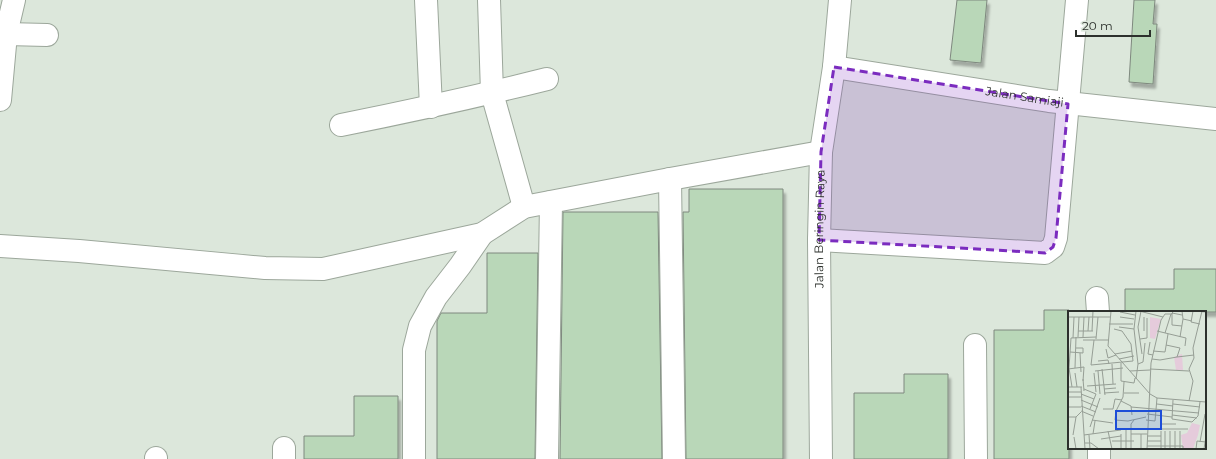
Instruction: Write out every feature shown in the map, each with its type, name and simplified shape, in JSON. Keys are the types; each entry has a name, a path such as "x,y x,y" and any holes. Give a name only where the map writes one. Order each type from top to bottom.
{"street":[{"path":"0,100 6,34 14,0"},
{"path":"426,0 431,107"},
{"path":"489,0 492,93 524,207"},
{"name":"Jalan Beringin Raya","path":"821,459 819,240 821,152 834,67 840,0"},
{"path":"819,240 1045,253 1053,247 1056,238 1077,0"},
{"path":"6,34 47,35"},
{"name":"Jalan Samiaji","path":"834,67 1068,104 1216,119"},
{"path":"342,125 431,107 547,79"},
{"path":"0,246 79,251 265,268 323,269 482,234 524,207 670,178 821,152"},
{"path":"670,178 674,459"},
{"path":"547,459 551,202"},
{"path":"414,459 414,350 420,326 436,297 482,234"},
{"path":"975,345 976,459"}],"highlighted area":[{"path":"834,67 1068,104 1056,238 1053,247 1045,253 819,240 821,152"}],"building":[{"path":"957,0 987,0 981,63 950,60"},
{"path":"1134,0 1155,0 1153,24 1157,24 1153,84 1129,82"},
{"path":"689,189 783,189 783,459 686,459 683,212 689,212"},
{"path":"563,212 658,212 662,459 560,459"},
{"path":"487,253 538,253 535,459 437,459 437,321 441,313 487,313"},
{"path":"1174,269 1216,269 1216,312 1125,311 1125,289 1174,289"},
{"path":"1044,310 1069,310 1069,459 994,459 994,330 1044,330"},
{"path":"904,374 948,374 948,459 854,459 854,393 904,393"},
{"path":"354,396 398,396 398,459 304,459 304,436 354,436"}]}
